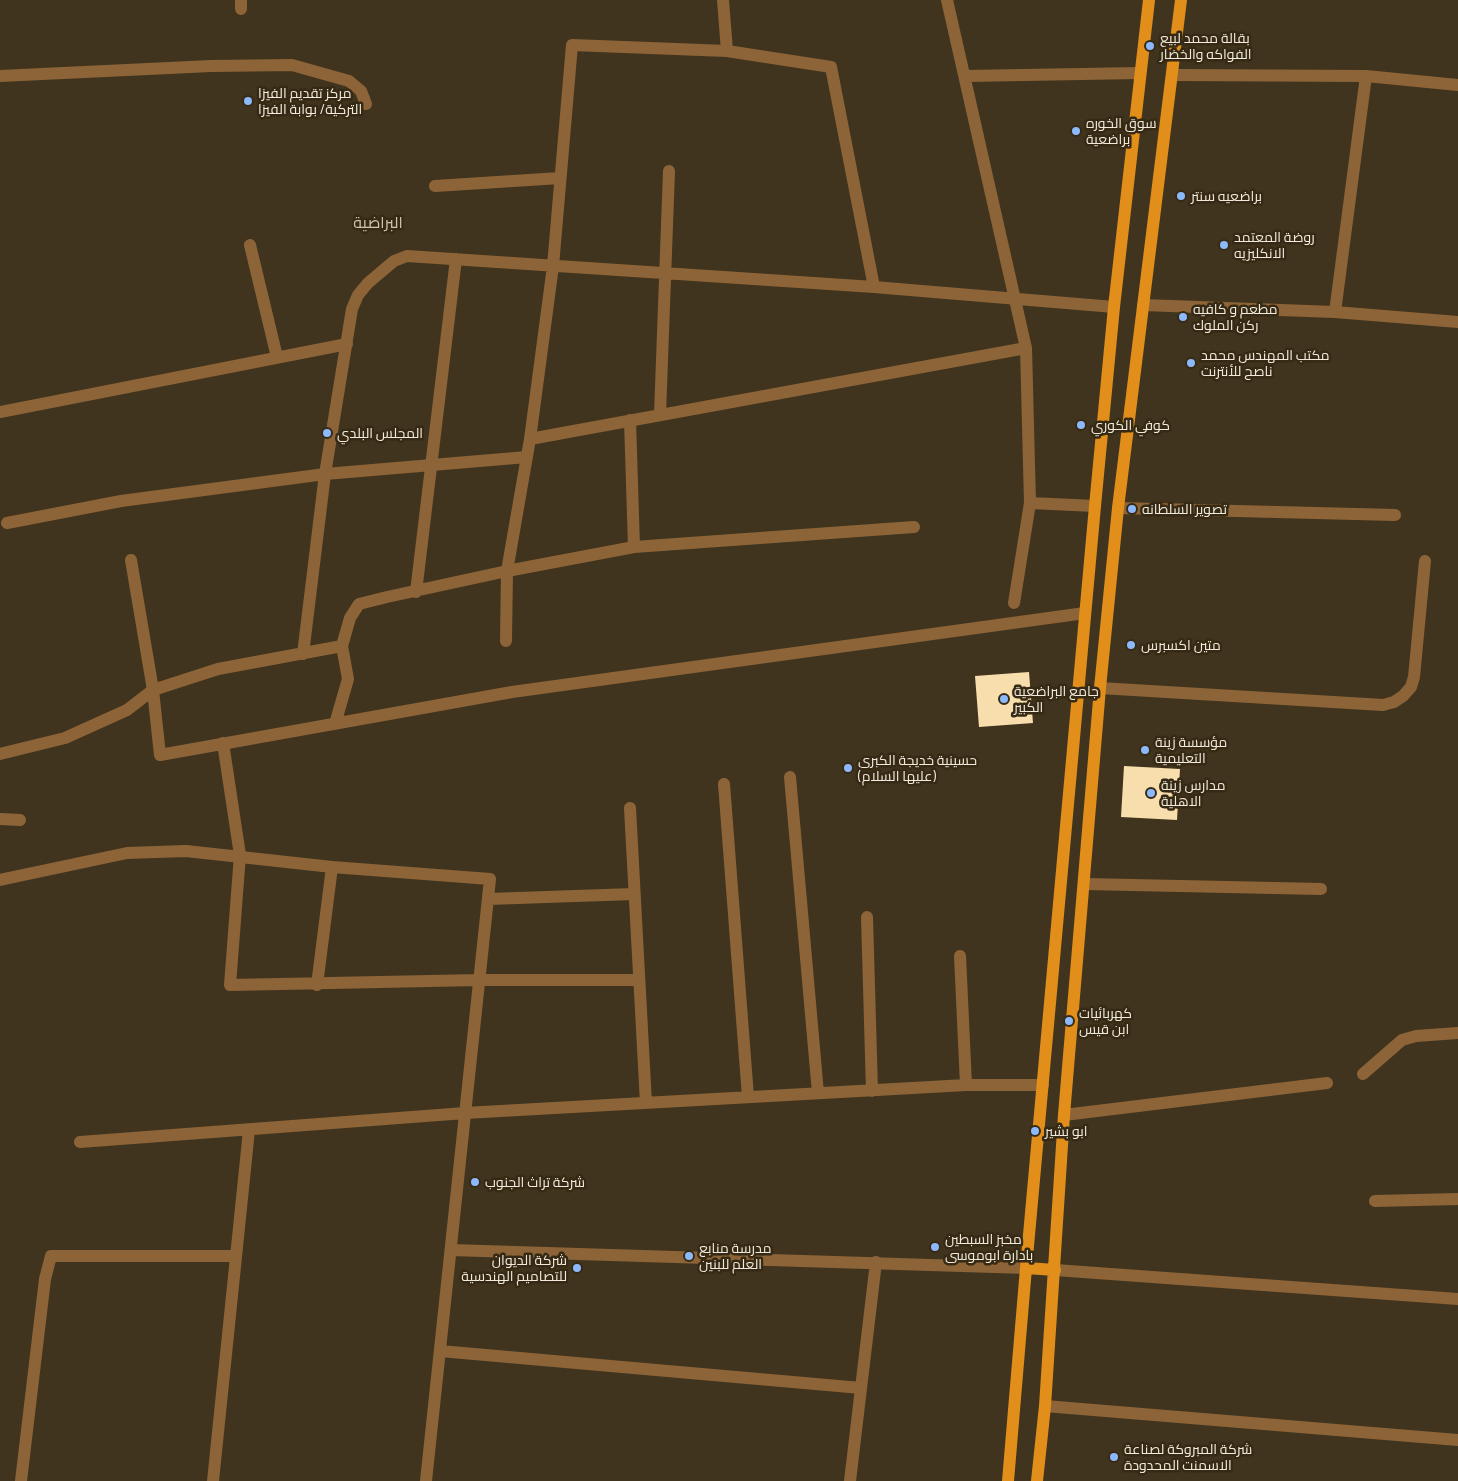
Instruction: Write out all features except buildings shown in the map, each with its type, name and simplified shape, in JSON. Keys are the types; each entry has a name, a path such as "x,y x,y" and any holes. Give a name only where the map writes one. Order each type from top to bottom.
{"main road":[{"path":"1008,1481 1095,506 1114,307 1139,73 1149,0"},
{"path":"1037,1481 1045,1406 1064,1115 1085,884 1100,688 1118,508 1181,0"},
{"path":"1026,1268 1055,1270"}],"street":[{"path":"723,0 727,51"},
{"path":"947,0 966,76 1026,348 1030,504 1014,603"},
{"path":"506,641 507,571 530,439 552,266 572,45 727,51 831,68 874,287"},
{"path":"0,76 219,65 292,65 349,81 361,91 366,104"},
{"path":"966,76 1139,73"},
{"path":"1173,75 1366,76 1458,85"},
{"path":"1335,312 1366,76"},
{"path":"660,414 669,172"},
{"path":"434,186 560,178"},
{"path":"250,245 277,357"},
{"path":"303,654 324,474 352,310 358,295 383,269 407,256 874,287 1114,307"},
{"path":"416,592 456,259"},
{"path":"1143,305 1335,312 1458,322"},
{"path":"0,412 347,344"},
{"path":"530,439 1026,348"},
{"path":"630,420 634,547"},
{"path":"7,523 121,501 324,474 527,457"},
{"path":"1030,504 1095,506"},
{"path":"1118,508 1395,515"},
{"path":"335,724 348,679 342,646 350,618 359,604 507,571 634,547 914,527"},
{"path":"130,560 153,690 160,755 512,692 1086,613"},
{"path":"1100,688 1383,704 1394,702 1407,692 1414,677 1425,561"},
{"path":"0,754 65,738 127,710 153,690 218,669 342,646"},
{"path":"223,744 240,855 230,985 316,985 480,980 639,980"},
{"path":"790,776 818,1093"},
{"path":"724,784 748,1097"},
{"path":"630,808 646,1103"},
{"path":"0,819 20,820"},
{"path":"0,880 126,853 186,851 240,855 332,867 490,880 426,1481"},
{"path":"316,985 332,867"},
{"path":"1085,884 1321,889"},
{"path":"488,899 634,894"},
{"path":"867,917 872,1091"},
{"path":"960,956 966,1085"},
{"path":"1363,1074 1402,1040 1416,1036 1458,1033"},
{"path":"1064,1115 1328,1083"},
{"path":"80,1142 465,1113 966,1085 1043,1084"},
{"path":"213,1481 249,1130"},
{"path":"1375,1201 1458,1199"},
{"path":"451,1250 1026,1268"},
{"path":"21,1481 45,1279 51,1256 236,1256"},
{"path":"850,1481 876,1262"},
{"path":"1055,1270 1458,1299"},
{"path":"440,1351 861,1388"},
{"path":"1045,1406 1458,1440"}],"place":[{"name":"بقالة محمد لبيع الفواكه والخضار","path":"1150,46"},
{"name":"مركز تقديم الفيزا التركية/ بوابة الفيزا","path":"248,101"},
{"name":"سوق الخوره براضعية","path":"1076,131"},
{"name":"براضعيه سنتر","path":"1181,196"},
{"name":"روضة المعتمد الانكليزيه","path":"1224,245"},
{"name":"مطعم و كافيه ركن الملوك","path":"1183,317"},
{"name":"مكتب المهندس محمد ناصح للأنترنت","path":"1191,363"},
{"name":"كوفي الكوري","path":"1081,425"},
{"name":"المجلس البلدي","path":"327,433"},
{"name":"تصوير السلطانه","path":"1132,509"},
{"name":"متين اكسبرس","path":"1131,645"},
{"name":"جامع البراضعية الكبير","path":"1004,699"},
{"name":"مؤسسة زينة التعليمية","path":"1145,750"},
{"name":"حسينية خديجة الكبرى (عليها السلام)","path":"848,768"},
{"name":"مدارس زينة الاهلية","path":"1151,793"},
{"name":"كهربائيات ابن قيس","path":"1069,1021"},
{"name":"ابو بشير","path":"1035,1131"},
{"name":"شركة تراث الجنوب","path":"475,1182"},
{"name":"مخبز السبطين بادارة ابوموسى","path":"935,1247"},
{"name":"مدرسة منابع العلم للبنين","path":"689,1256"},
{"name":"شركة الديوان للتصاميم الهندسية","path":"577,1268"},
{"name":"شركة المبروكة لصناعة الاسمنت المحدودة","path":"1114,1457"}],"district":[{"name":"البراضية","path":"378,223"}]}
